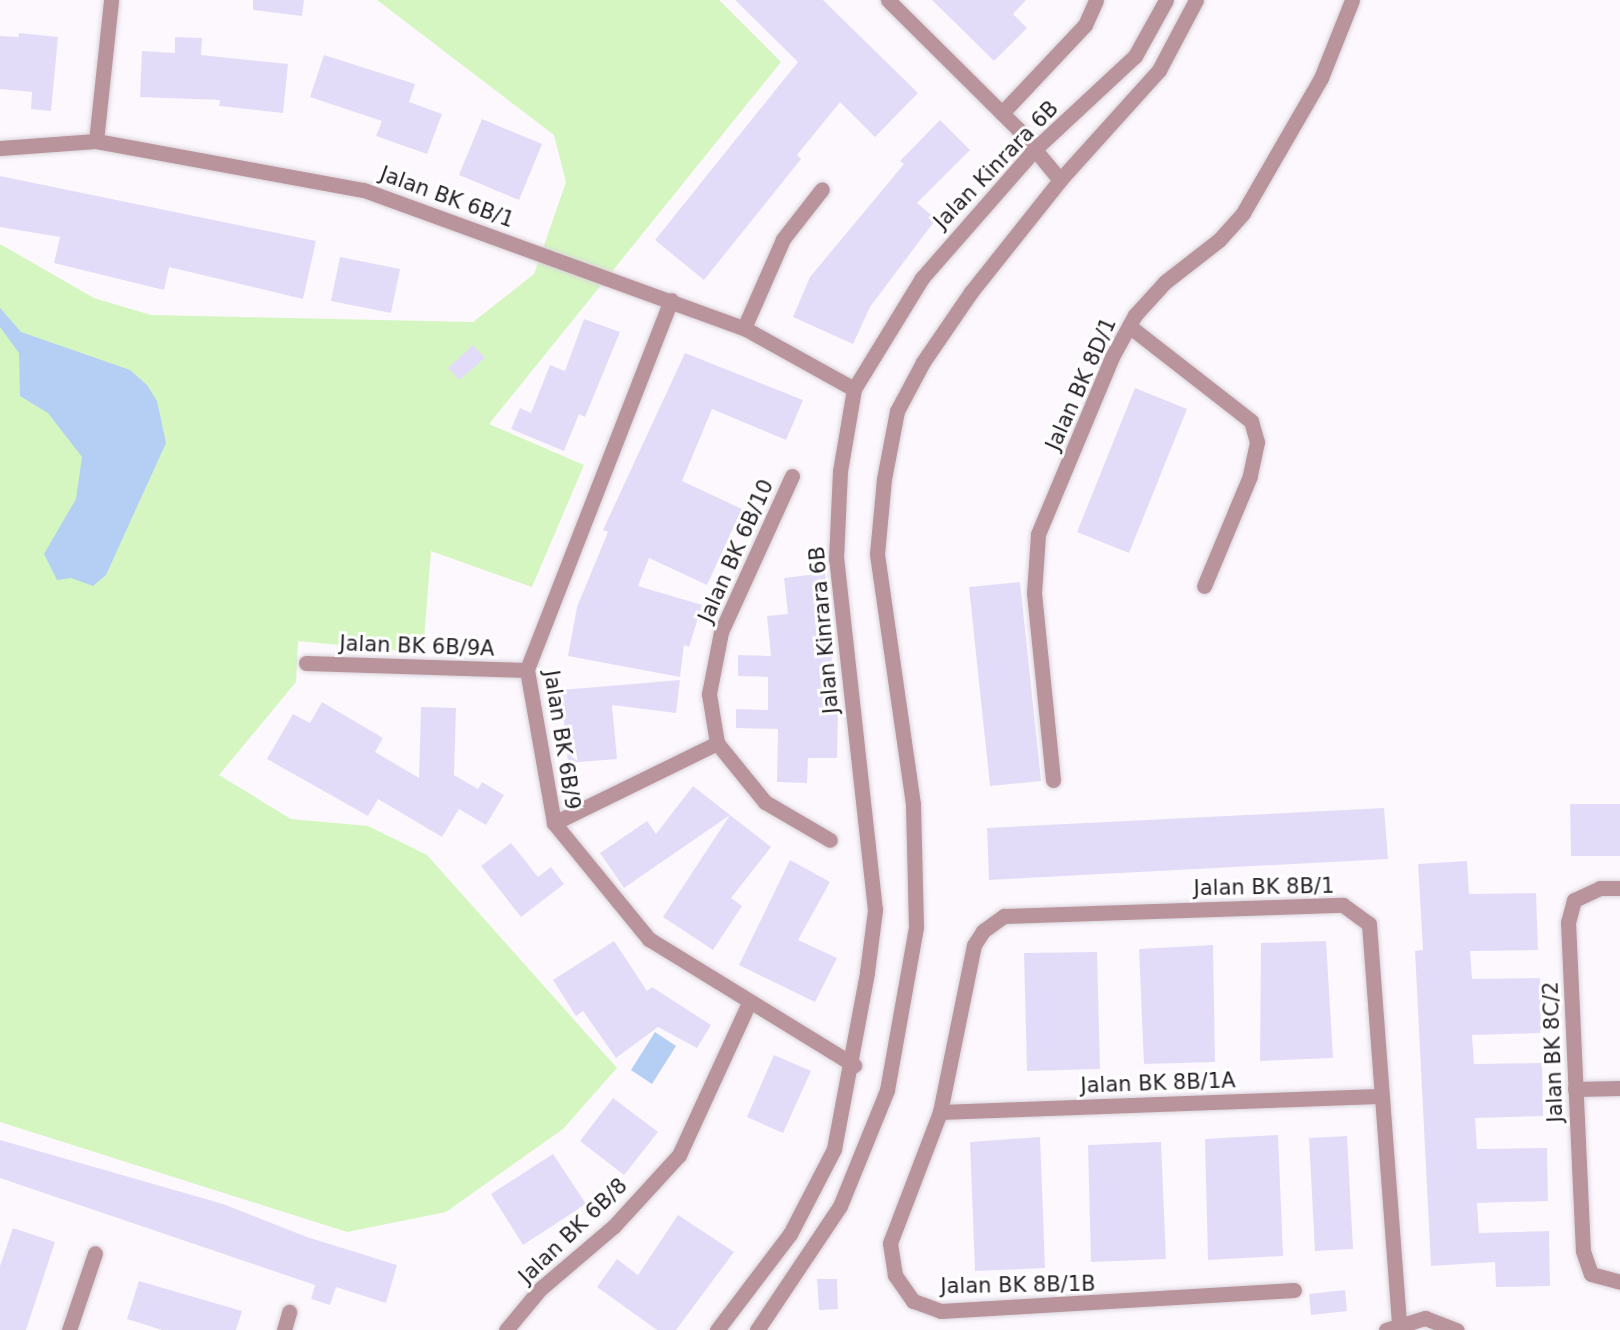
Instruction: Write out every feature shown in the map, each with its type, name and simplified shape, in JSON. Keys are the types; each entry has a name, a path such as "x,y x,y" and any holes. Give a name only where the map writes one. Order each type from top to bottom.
{"street":[{"path":"96,141 111,0"},
{"path":"888,0 1036,148 1060,180"},
{"path":"1002,113 1085,25 1096,0"},
{"name":"Jalan Kinrara 6B","path":"717,1330 790,1234 834,1149 854,1065 875,910 836,559 840,471 854,389 922,278 1036,148 1135,56 1166,0"},
{"path":"757,1330 840,1206 886,1090 916,927 913,804 877,554 884,479 897,411 923,362 971,292 1060,180 1159,70 1196,0"},
{"name":"Jalan BK 8D/1","path":"1053,780 1034,594 1035,550 1112,357 1129,326 1165,282 1219,240 1243,213 1321,78 1352,0"},
{"name":"Jalan BK 6B/1","path":"0,148 96,141 364,190 744,328 854,389"},
{"path":"744,328 783,239 822,189"},
{"name":"Jalan BK 6B/9","path":"671,300 527,670 554,822 649,939 749,1004 854,1065"},
{"path":"1129,326 1251,421 1257,442 1250,476 1204,586"},
{"name":"Jalan BK 6B/10","path":"792,476 721,632 709,694 717,743 765,802 830,840"},
{"name":"Jalan BK 6B/9A","path":"306,663 527,670"},
{"path":"554,822 717,743"},
{"name":"Jalan BK 8C/2","path":"1620,888 1600,888 1574,900 1568,922 1583,1251 1592,1274 1620,1282"},
{"name":"Jalan BK 8B/1","path":"940,1112 974,945 983,931 1004,916 1343,904 1369,924 1392,1326"},
{"name":"Jalan BK 6B/8","path":"506,1330 540,1289 614,1226 679,1155 749,1004"},
{"path":"1575,1089 1620,1088"},
{"name":"Jalan BK 8B/1A","path":"940,1112 1378,1096"},
{"name":"Jalan BK 8B/1B","path":"940,1112 890,1243 895,1275 913,1301 941,1311 1294,1290"},
{"path":"69,1330 95,1253"},
{"path":"284,1330 289,1312"},
{"path":"1392,1326 1425,1317 1457,1330"}],"green space":[{"path":"377,0 719,0 781,62 489,424 584,465 532,587 431,551 423,653 298,641 296,682 219,775 291,819 368,826 427,855 617,1068 563,1129 446,1212 347,1232 0,1122 0,244 94,298 151,315 473,322 534,274 566,182 554,135"}],"water":[{"path":"0,308 21,332 130,370 147,385 157,401 166,443 106,575 93,586 71,578 57,580 44,554 76,499 82,457 48,413 20,396 19,353 0,327"},
{"path":"655,1032 676,1046 652,1084 631,1070"}],"building":[{"path":"253,0 304,0 302,16 253,10"},
{"path":"735,0 823,0 918,93 875,137 840,102 797,155 801,159 704,280 655,240 798,62"},
{"path":"932,0 1026,0 1013,14 1027,28 994,61"},
{"path":"19,33 58,37 51,111 31,109 32,92 0,89 0,36 18,37"},
{"path":"175,37 202,38 201,55 288,64 283,113 219,106 220,100 140,97 142,51 175,53"},
{"path":"324,55 415,84 409,102 442,114 427,154 376,136 382,121 310,97"},
{"path":"482,119 542,144 519,200 459,175"},
{"path":"940,120 970,150 917,203 936,219 870,307 853,344 793,317 810,277 904,164 900,161"},
{"path":"0,176 316,241 303,299 169,267 164,290 54,263 60,237 0,227"},
{"path":"340,257 400,269 391,313 331,301"},
{"path":"584,319 620,332 585,417 579,414 564,451 511,429 520,408 531,413 550,365 565,371"},
{"path":"473,345 485,358 459,380 448,368"},
{"path":"685,353 803,400 786,440 712,409 682,481 742,509 707,585 649,558 638,586 702,605 689,647 684,645 680,677 568,656 577,607 608,532 603,530"},
{"path":"1135,388 1187,409 1129,553 1077,532"},
{"path":"825,573 832,643 831,711 838,712 837,758 808,758 807,783 777,782 778,729 736,728 736,709 768,710 768,677 738,676 738,655 771,656 767,616 788,614 784,578"},
{"path":"1020,582 1041,781 990,786 969,587"},
{"path":"680,680 676,713 612,705 617,759 568,763 561,690"},
{"path":"322,702 383,738 375,752 419,778 421,707 456,708 454,775 478,789 482,782 504,795 486,825 459,809 442,837 378,799 368,816 267,759 293,714 310,723"},
{"path":"693,786 730,815 624,888 600,853 647,821 656,834"},
{"path":"1570,804 1620,804 1620,856 1571,856"},
{"path":"1384,808 1388,859 989,880 987,828"},
{"path":"730,815 771,847 731,898 742,906 713,950 663,917"},
{"path":"511,843 538,877 551,867 564,884 521,917 481,866"},
{"path":"790,860 830,882 798,940 837,958 815,1002 739,965"},
{"path":"1467,861 1469,894 1536,893 1538,950 1470,951 1472,979 1540,978 1541,1033 1472,1035 1474,1064 1542,1063 1543,1116 1475,1118 1477,1149 1547,1148 1548,1201 1477,1203 1479,1233 1549,1231 1550,1286 1496,1287 1495,1262 1431,1266 1415,951 1423,950 1418,864"},
{"path":"614,941 647,991 652,987 711,1025 697,1048 658,1027 616,1058 583,1011 576,1016 553,980"},
{"path":"1326,941 1333,1058 1260,1061 1261,943"},
{"path":"1213,945 1215,1062 1144,1064 1139,949"},
{"path":"1097,952 1100,1069 1027,1071 1024,953"},
{"path":"774,1055 811,1071 783,1133 747,1117"},
{"path":"613,1098 658,1132 624,1175 580,1141"},
{"path":"1278,1135 1283,1256 1208,1260 1205,1139"},
{"path":"1347,1136 1353,1249 1315,1251 1309,1138"},
{"path":"1040,1137 1045,1268 975,1271 970,1142"},
{"path":"0,1140 223,1204 307,1237 397,1265 386,1303 336,1287 330,1305 311,1299 315,1285 0,1178"},
{"path":"1161,1142 1166,1259 1091,1262 1088,1145"},
{"path":"553,1154 586,1204 523,1245 491,1194"},
{"path":"678,1215 734,1252 676,1330 657,1330 597,1287 617,1259 638,1275"},
{"path":"13,1228 55,1242 26,1330 0,1330 0,1266"},
{"path":"817,1279 837,1279 838,1309 819,1310"},
{"path":"139,1281 242,1311 236,1330 162,1330 127,1319"},
{"path":"1345,1290 1347,1311 1311,1315 1309,1294"}]}
